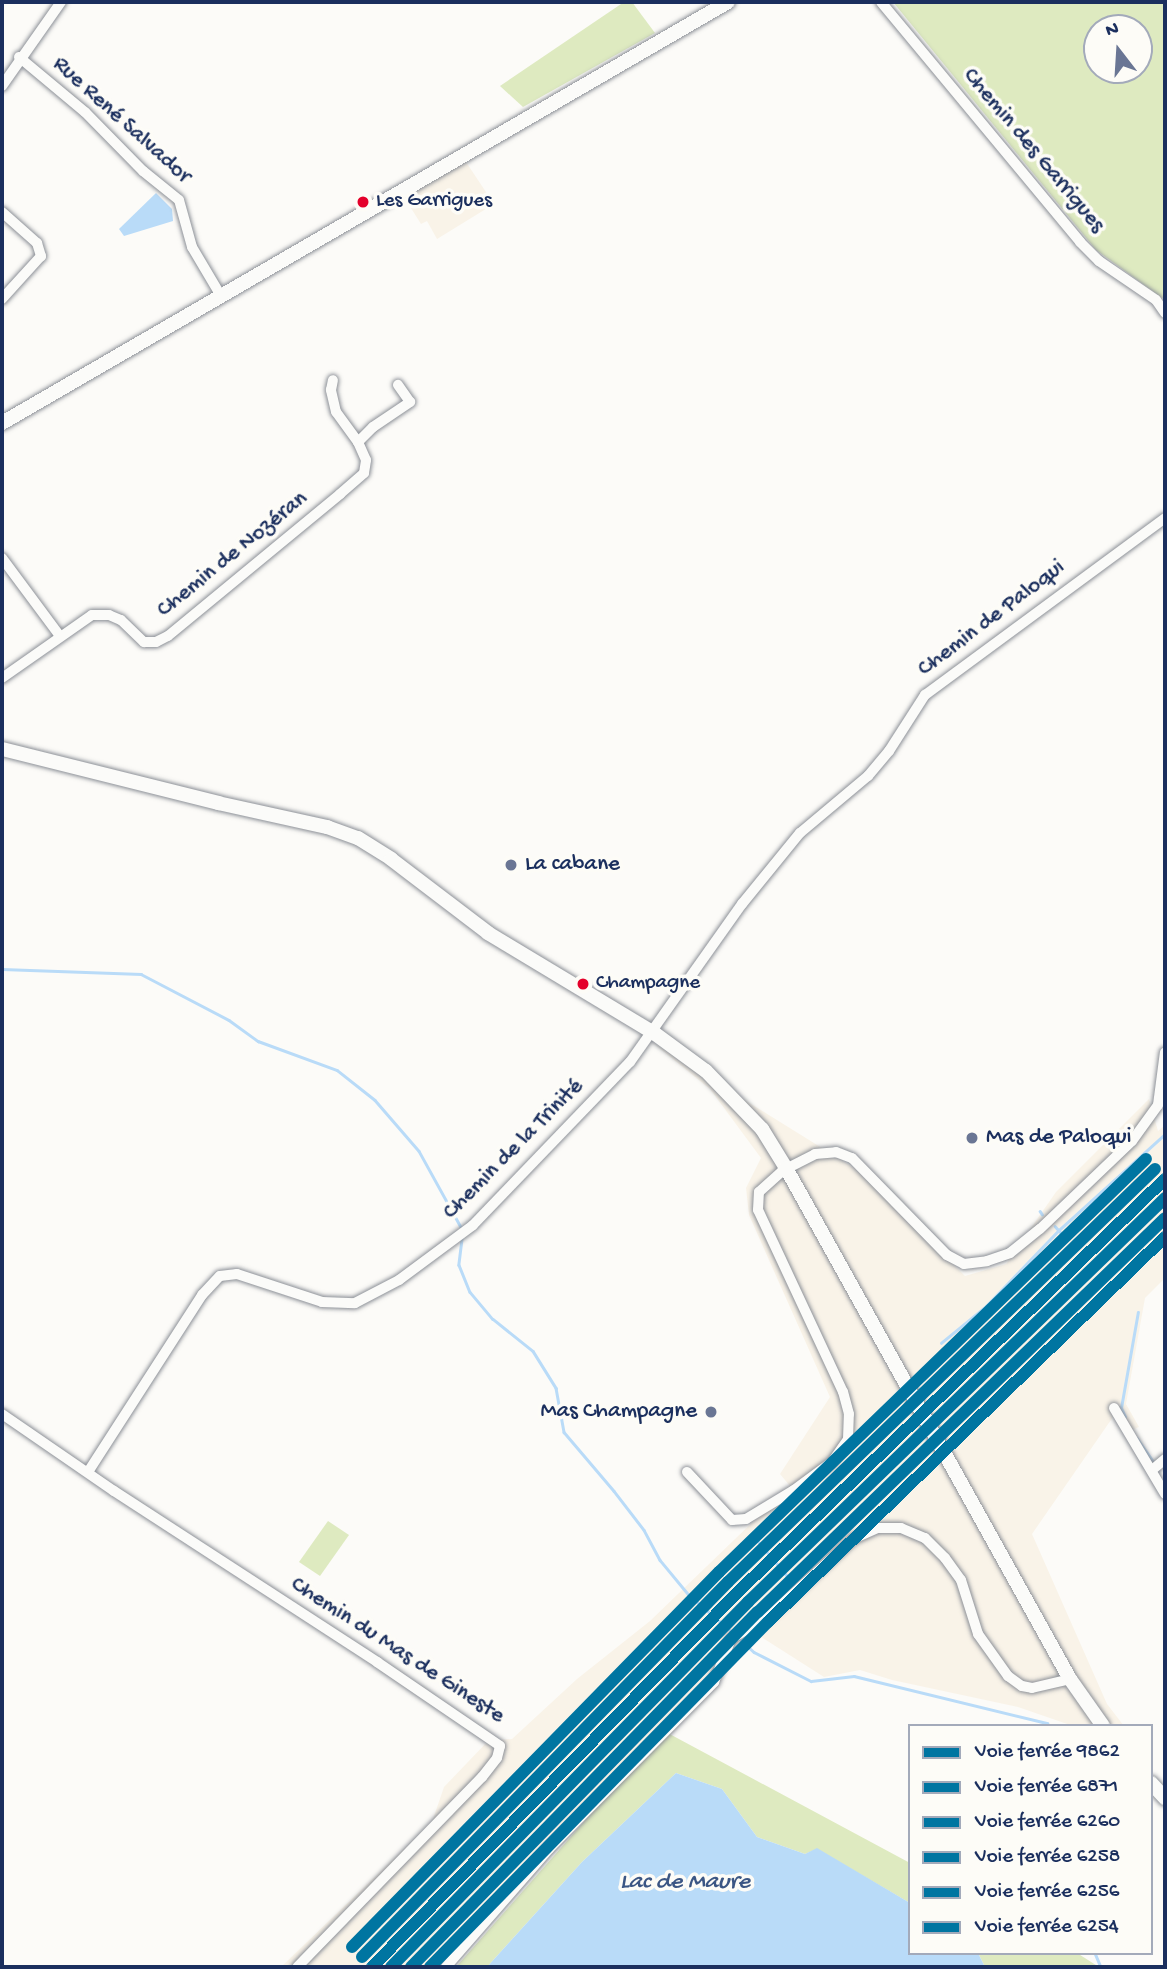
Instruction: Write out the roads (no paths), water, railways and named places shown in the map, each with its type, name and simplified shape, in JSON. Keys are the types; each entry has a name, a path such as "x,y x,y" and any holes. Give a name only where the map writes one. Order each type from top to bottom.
{"street":[{"path":"2,86 19,57 61,2"},
{"path":"2,423 728,2"},
{"name":"Chemin des Garrigues","path":"881,2 1080,242 1099,261 1156,300 1165,313"},
{"name":"Rue René Salvador","path":"19,57 85,112 143,171 179,200 192,247 221,296"},
{"path":"2,212 37,243 41,256 2,299"},
{"name":"Chemin de Nozéran","path":"2,678 92,615 109,615 121,620 145,642 156,642 168,636 364,473 366,460 358,442 336,412 331,390 333,380"},
{"path":"358,442 373,427 410,402 398,385"},
{"name":"Chemin de Paloqui","path":"654,1033 742,904 800,833 868,776 890,751 925,695 1165,518"},
{"path":"2,558 60,636"},
{"path":"2,749 218,803 327,827 358,838 391,859 488,933 654,1033 706,1071 737,1100 762,1129 786,1168 1070,1679 1102,1724"},
{"name":"Chemin de la Trinité","path":"88,1472 202,1295 220,1276 237,1274 339,1305 371,1297 473,1225 631,1062 654,1033"},
{"path":"687,1472 732,1520 746,1519 794,1490 832,1462 848,1439 849,1414 843,1392 758,1210 760,1192 786,1168 826,1152 852,1158 947,1255 964,1264 987,1261 1010,1253 1040,1229 1132,1140 1158,1105 1165,1052"},
{"path":"1114,1408 1165,1494"},
{"path":"2,1413 88,1472"},
{"path":"1152,1469 1165,1459"},
{"name":"Chemin du Mas de Gineste","path":"88,1472 500,1745 497,1758 482,1777 297,1967"},
{"path":"446,1967 549,1849 714,1682 735,1636 768,1617 853,1539 878,1528 901,1528 925,1538 945,1558 961,1580 978,1634 1008,1676 1022,1686 1032,1688 1070,1679"},
{"path":"1153,1785 1165,1798"}],"water":[{"path":"156,193 172,209 173,221 124,236 119,229"},
{"name":"Lac de Maure","path":"676,1773 722,1789 757,1837 805,1854 817,1848 908,1902 908,1955 979,1955 985,1967 487,1967 582,1862"}],"waterway":[{"path":"2,969 141,974 229,1020 258,1041 337,1070 375,1100 419,1151 462,1229"},
{"path":"941,1343 986,1306 1059,1230 1165,1134"},
{"path":"1055,1226 1061,1233"},
{"path":"462,1239 459,1265 470,1292 493,1319 533,1351 556,1388 564,1432 644,1530 660,1560 689,1595 732,1632"},
{"path":"1125,1417 1121,1408 1138,1312"},
{"path":"1137,1438 1153,1461"},
{"path":"752,1534 794,1584"},
{"path":"740,1639 754,1652 811,1681 854,1676 1047,1724"},
{"path":"1096,1955 1101,1967"}],"rail line":[{"name":"6256","path":"352,1947 719,1572 1146,1159"},
{"name":"6260","path":"362,1957 728,1582 1155,1169"},
{"name":"9862","path":"372,1967 738,1592 1165,1179"},
{"name":"6871","path":"391,1967 748,1602 1165,1198"},
{"name":"6258","path":"411,1967 758,1612 1165,1218"},
{"name":"6254","path":"430,1967 768,1622 1165,1237"}],"place":[{"name":"Les Garrigues","path":"363,202"},
{"name":"La cabane","path":"511,865"},
{"name":"Champagne","path":"583,984"},
{"name":"Mas de Paloqui","path":"972,1138"},
{"name":"Mas Champagne","path":"711,1412"}]}
